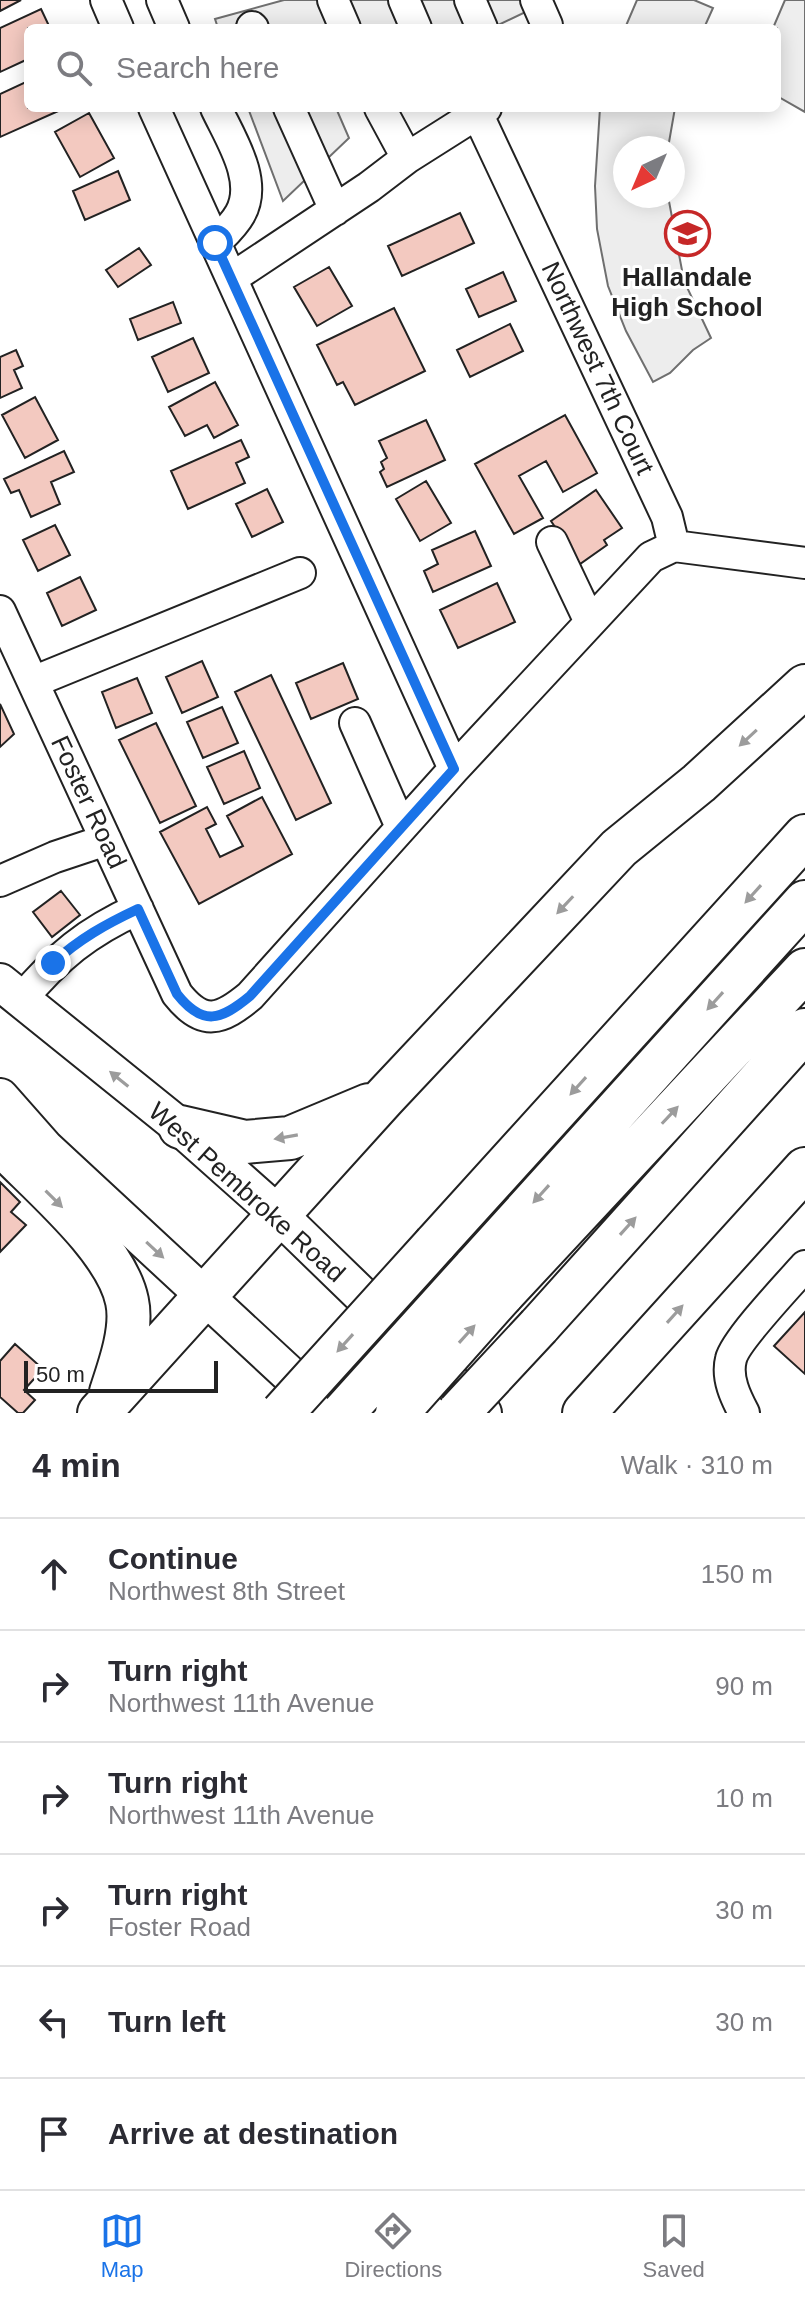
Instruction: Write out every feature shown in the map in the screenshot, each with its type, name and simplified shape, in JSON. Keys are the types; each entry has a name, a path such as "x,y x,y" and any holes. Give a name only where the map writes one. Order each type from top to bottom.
{"highway":[{"path":"104,1408 384,1098 619,848 699,783 805,686"},
{"path":"282,1413 805,836"},
{"path":"397,1413 488,1282 805,902"},
{"path":"343,1413 488,1282 805,970"},
{"path":"458,1413 805,1030"},
{"path":"180,1127 245,1142 290,1138 384,1098"},
{"path":"0,1143 90,1235 118,1273 128,1303 125,1347 104,1408"},
{"path":"584,1413 805,1169"},
{"path":"625,1413 637,1357"}],"main road":[{"name":"West Pembroke Road","path":"10,991 180,1127 279,1215 483,1413"},
{"path":"0,1097 45,1148 331,1413"}],"street":[{"path":"106,0 116,24"},
{"path":"162,0 172,24"},
{"path":"333,0 343,24"},
{"path":"404,0 414,24"},
{"path":"470,0 480,24"},
{"path":"156,112 454,769"},
{"path":"215,243 239,217 245,203 245,172 218,112"},
{"path":"291,112 335,210"},
{"path":"382,112 407,158"},
{"path":"232,278 479,112"},
{"name":"Northwest 7th Court","path":"481,112 667,517 674,546"},
{"path":"552,542 590,622"},
{"path":"355,723 401,827 651,557 674,546 805,563"},
{"path":"33,682 300,573"},
{"name":"Foster Road","path":"0,611 177,994 199,1015 213,1018 230,1012 250,996 401,827"},
{"path":"0,881 55,857 106,840"},
{"path":"10,991 46,969 75,943 138,909"},
{"path":"744,1413 732,1391 731,1359 750,1330 805,1266"}],"shaded area":[{"path":"284,0 530,0 534,8 500,24 217,24 215,19"},
{"path":"637,0 694,0 713,8 706,24 627,24"},
{"path":"785,0 805,0 805,112 781,98 781,24 775,24"},
{"path":"250,112 338,112 349,138 283,201"},
{"path":"600,112 674,112 670,136 613,136 613,208 670,208 684,281 711,338 693,350 670,373 653,382 626,331 608,286 597,229 595,186"}],"building":[{"path":"0,0 21,0 0,11"},
{"path":"41,9 48,24 24,24 24,61 0,72 0,28"},
{"path":"24,83 24,112 56,112 0,137 0,94"},
{"path":"89,113 114,158 80,177 55,132"},
{"path":"118,171 130,200 85,220 73,191"},
{"path":"460,213 474,243 402,276 388,246"},
{"path":"139,248 151,265 118,287 106,270"},
{"path":"329,267 352,306 317,326 294,287"},
{"path":"503,272 516,301 479,317 466,289"},
{"path":"173,302 181,323 138,340 130,319"},
{"path":"394,308 425,371 355,405 343,382 337,385 317,345"},
{"path":"510,324 523,351 470,377 457,350"},
{"path":"193,338 209,373 168,392 152,357"},
{"path":"16,350 23,366 14,370 22,388 0,398 0,357"},
{"path":"215,382 238,425 214,438 207,425 185,436 169,407"},
{"path":"35,397 58,440 25,458 2,415"},
{"path":"565,415 597,473 563,492 546,461 519,476 543,518 514,534 475,464"},
{"path":"426,420 445,460 387,487 380,472 384,469 381,462 387,458 379,441"},
{"path":"241,440 249,457 236,463 245,483 188,509 171,471"},
{"path":"64,451 74,472 51,482 60,504 31,517 19,490 11,493 4,479"},
{"path":"426,481 451,523 420,541 396,499"},
{"path":"267,489 283,522 252,537 236,504"},
{"path":"596,490 622,528 604,540 607,545 580,564 551,521"},
{"path":"55,525 70,555 38,571 23,540"},
{"path":"475,531 491,566 433,592 424,571 438,564 432,550"},
{"path":"80,577 96,610 62,626 47,593"},
{"path":"497,583 515,622 458,648 440,610"},
{"path":"202,661 218,697 182,713 166,677"},
{"path":"343,663 358,699 311,719 296,683"},
{"path":"271,675 331,803 296,820 235,692"},
{"path":"137,678 152,713 116,728 102,692"},
{"path":"0,704 14,734 0,747"},
{"path":"222,707 238,743 203,758 187,722"},
{"path":"156,723 196,806 160,823 119,740"},
{"path":"244,751 260,788 224,804 207,767"},
{"path":"262,797 292,854 199,904 160,832 207,807 216,824 206,829 220,857 243,846 227,816"},
{"path":"61,891 80,915 52,937 33,912"},
{"path":"0,1182 20,1202 11,1212 26,1225 0,1252"},
{"path":"805,1312 805,1374 774,1346"},
{"path":"15,1344 43,1369 24,1390 35,1400 23,1413 18,1413 0,1397 0,1361"}],"place":[{"name":"Hallandale High School","path":"687,234"}],"route":[{"path":"53,963 75,943 138,909 177,994 187,1006 199,1015 213,1018 230,1012 250,996 454,769 215,243"}]}
